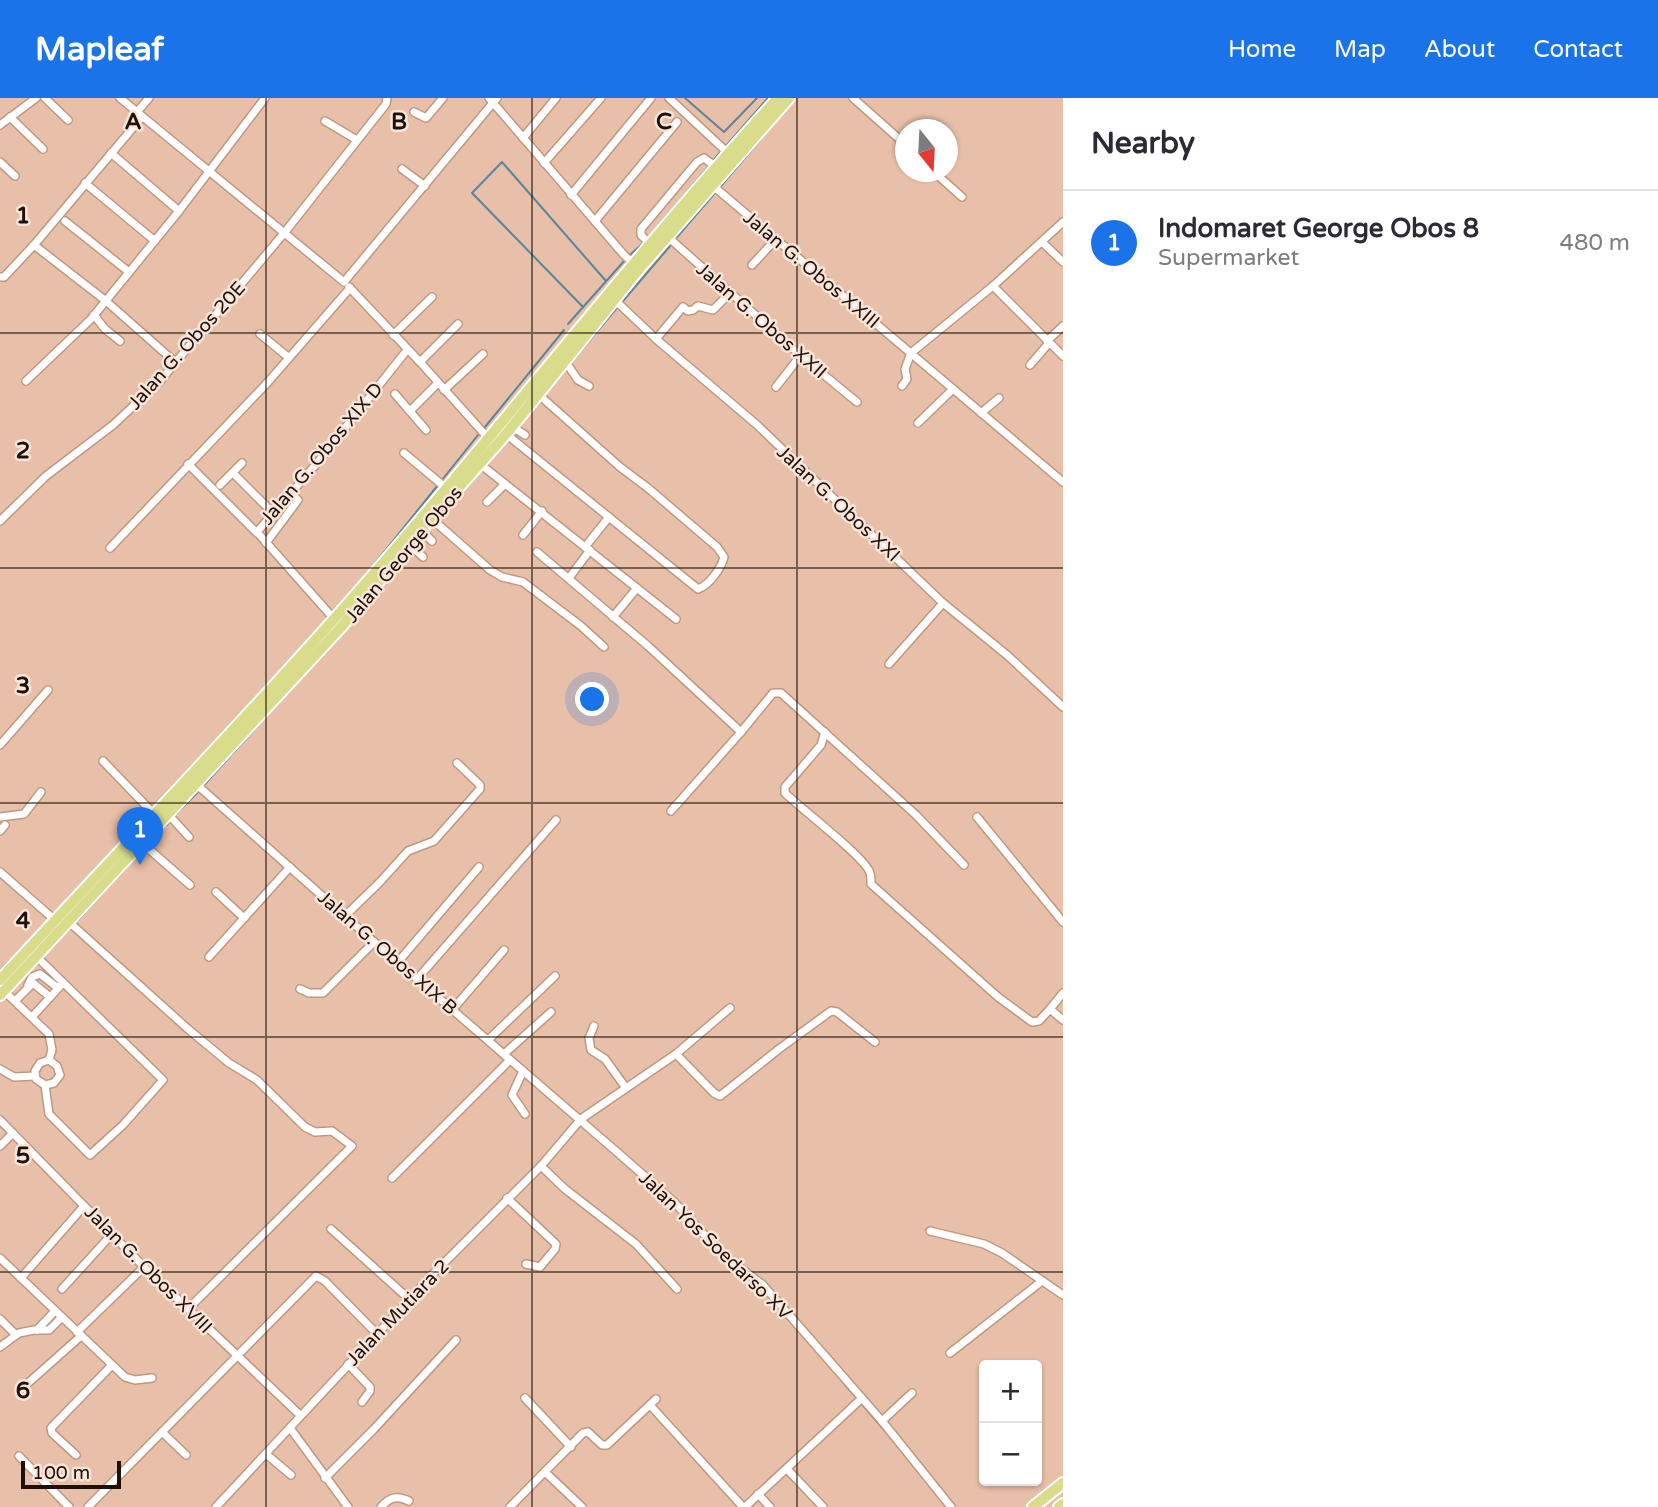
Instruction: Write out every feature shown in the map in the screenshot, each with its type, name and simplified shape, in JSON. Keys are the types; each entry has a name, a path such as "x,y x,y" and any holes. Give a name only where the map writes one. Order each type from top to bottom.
{"main road":[{"name":"Jalan George Obos","path":"1,989 39,959 168,814 342,626 615,300 631,262 659,226 712,185 727,152 778,98"},
{"name":"Jalan George Obos","path":"1,989 56,921 253,711 446,488 631,262 676,201 713,164 789,98"},
{"path":"1032,1507 1063,1483"}],"street":[{"path":"0,125 36,98"},
{"path":"45,98 68,120"},
{"path":"120,98 347,285 488,438"},
{"path":"0,278 34,245 111,153 140,115 149,98"},
{"path":"26,382 106,301 210,172 265,98"},
{"name":"Jalan G. Obos 20E","path":"0,521 46,476 131,408 175,362 285,232 386,104 387,98"},
{"path":"414,112 426,118 443,98"},
{"path":"523,138 556,98"},
{"path":"544,163 601,98"},
{"path":"571,195 651,98"},
{"path":"669,98 727,152"},
{"path":"853,98 895,136"},
{"path":"110,548 268,382 493,100 571,195 631,262"},
{"path":"10,117 43,149"},
{"path":"324,121 357,140"},
{"path":"595,221 677,122"},
{"path":"111,153 179,211"},
{"path":"647,241 640,232 659,226 697,162 704,158 713,164"},
{"path":"0,162 15,176"},
{"path":"402,169 425,186"},
{"path":"945,182 962,197"},
{"path":"85,183 155,241"},
{"name":"Jalan G. Obos XXIII","path":"712,185 1063,482"},
{"path":"65,221 129,272"},
{"path":"902,386 907,379 905,369 911,353 993,286 1063,222"},
{"name":"Jalan G. Obos XXII","path":"659,226 800,355 857,402"},
{"path":"752,265 776,239"},
{"path":"1042,242 1063,262"},
{"path":"34,245 106,301 175,362"},
{"path":"993,286 1063,356"},
{"path":"656,339 682,307 688,311 698,306 714,309 731,292"},
{"path":"393,335 432,297"},
{"name":"Jalan G. Obos XXI","path":"615,300 656,339 756,424 943,603 1007,655 1063,706"},
{"path":"94,315 105,329 120,341"},
{"path":"420,362 458,324"},
{"path":"1030,365 1063,326"},
{"path":"260,334 288,357"},
{"name":"Jalan G. Obos XIX D","path":"334,618 257,533 318,462 407,350"},
{"path":"444,390 483,354"},
{"path":"776,387 800,355"},
{"path":"565,360 578,380 589,386"},
{"path":"410,411 438,383"},
{"path":"918,423 953,389"},
{"path":"395,394 426,430"},
{"path":"508,430 698,589 704,586 723,562 722,553 717,547 620,467 538,394"},
{"path":"981,413 999,398"},
{"path":"508,430 525,435"},
{"path":"404,453 446,488"},
{"path":"220,485 242,463"},
{"path":"188,464 257,533"},
{"path":"480,464 676,619"},
{"path":"233,473 273,513"},
{"path":"486,502 505,484"},
{"path":"266,543 297,504 298,498 291,493"},
{"path":"523,535 542,511"},
{"path":"569,578 609,517"},
{"path":"432,519 490,570 502,577 518,579 529,586 604,647"},
{"path":"421,530 432,541"},
{"path":"409,544 423,557"},
{"path":"537,552 648,646 741,732"},
{"path":"613,617 637,588"},
{"path":"889,664 943,603"},
{"path":"0,745 48,690"},
{"path":"671,811 773,693 778,691 916,816 964,865"},
{"path":"825,732 821,745 785,786 785,793 867,868 871,876 870,884 999,997 1033,1023 1039,1021 1063,993"},
{"path":"103,761 155,815"},
{"path":"346,915 408,850 434,841 480,789 480,785 457,763"},
{"name":"Jalan G. Obos XIX B","path":"196,784 374,942 581,1119"},
{"path":"0,817 24,814 41,792"},
{"path":"168,814 189,837"},
{"path":"977,817 1063,922"},
{"path":"418,978 556,820"},
{"path":"142,843 190,885"},
{"path":"209,957 290,867"},
{"path":"398,962 480,867"},
{"path":"0,872 56,921"},
{"path":"216,892 244,918"},
{"path":"71,924 198,1037 229,1063 257,1080 305,1127 315,1132 332,1130 352,1146 188,1309"},
{"path":"300,989 309,993 323,993 374,942"},
{"path":"453,1009 504,950"},
{"path":"39,959 61,985 163,1080 93,1154 89,1154 49,1114 45,1086"},
{"path":"15,1001 32,977 40,974 61,985"},
{"path":"488,1040 555,976"},
{"path":"28,986 34,984 50,997"},
{"path":"33,1017 61,985"},
{"path":"1,989 49,1034 52,1051 49,1060"},
{"name":"Jalan Mutiara 2","path":"216,1507 376,1333 541,1166 581,1119 676,1054 730,1008"},
{"path":"1049,1009 1063,1020"},
{"path":"676,1054 720,1096 831,1011 837,1012 875,1042"},
{"path":"392,1178 551,1012"},
{"path":"594,1026 589,1038 591,1050 605,1059 626,1088"},
{"path":"49,1060 57,1066 60,1075 54,1083 45,1086 38,1082 35,1076 36,1067 49,1060"},
{"path":"0,1069 14,1077 35,1076"},
{"path":"523,1071 512,1095 525,1114"},
{"name":"Jalan Yos Soedarso XV","path":"581,1119 674,1202 723,1255 763,1285 882,1422 951,1507"},
{"name":"Jalan G. Obos XVIII","path":"0,1120 144,1267 300,1415"},
{"path":"0,1146 13,1133"},
{"path":"541,1166 565,1189 636,1244 677,1289"},
{"path":"507,1198 556,1244 540,1267 526,1264"},
{"path":"21,1278 84,1206"},
{"path":"331,1229 409,1299"},
{"path":"930,1231 993,1248 1063,1295"},
{"path":"62,1289 112,1234"},
{"path":"0,1258 112,1365 130,1379 152,1378"},
{"path":"27,1384 144,1267"},
{"path":"88,1507 316,1276 325,1280 376,1333"},
{"path":"950,1353 1042,1281"},
{"path":"0,1347 16,1335 37,1329 58,1314"},
{"path":"0,1318 16,1335"},
{"path":"325,1478 456,1340"},
{"path":"348,1364 371,1389 362,1402"},
{"path":"76,1455 52,1433 51,1428 112,1365"},
{"path":"882,1422 912,1393"},
{"path":"525,1398 570,1447"},
{"path":"510,1507 583,1433 588,1432 603,1445 607,1445 656,1399"},
{"path":"650,1405 744,1507 861,1399"},
{"path":"290,1428 348,1507"},
{"path":"162,1432 186,1455"},
{"path":"267,1454 291,1475"},
{"path":"19,1455 69,1507"},
{"path":"787,1469 822,1507"},
{"path":"545,1472 582,1507"},
{"path":"758,1494 770,1507"},
{"path":"381,1507 393,1497 409,1501"}],"waterway":[{"path":"685,98 724,132 757,98"},
{"path":"726,146 768,98"},
{"path":"721,186 796,98"},
{"path":"712,162 722,150"},
{"path":"583,307 472,193 502,162 606,281"},
{"path":"647,239 709,166"},
{"path":"677,237 714,194"},
{"path":"629,256 643,243"},
{"path":"623,301 670,246"},
{"path":"568,324 625,260"},
{"path":"573,360 616,309"},
{"path":"485,427 564,330"},
{"path":"442,480 478,435"},
{"path":"356,587 438,485"},
{"path":"205,784 291,689"},
{"path":"152,808 242,713"},
{"path":"176,814 199,791"},
{"path":"52,916 149,813"},
{"path":"237,825 285,868"},
{"path":"149,843 159,833"},
{"path":"135,858 142,851"},
{"path":"76,922 127,866"},
{"path":"0,971 48,920"},
{"path":"42,958 72,926"},
{"path":"13,988 38,962"},
{"path":"845,1385 858,1399"},
{"path":"861,1403 892,1439"}],"place":[{"name":"Indomaret George Obos 8","path":"140,865"}]}
